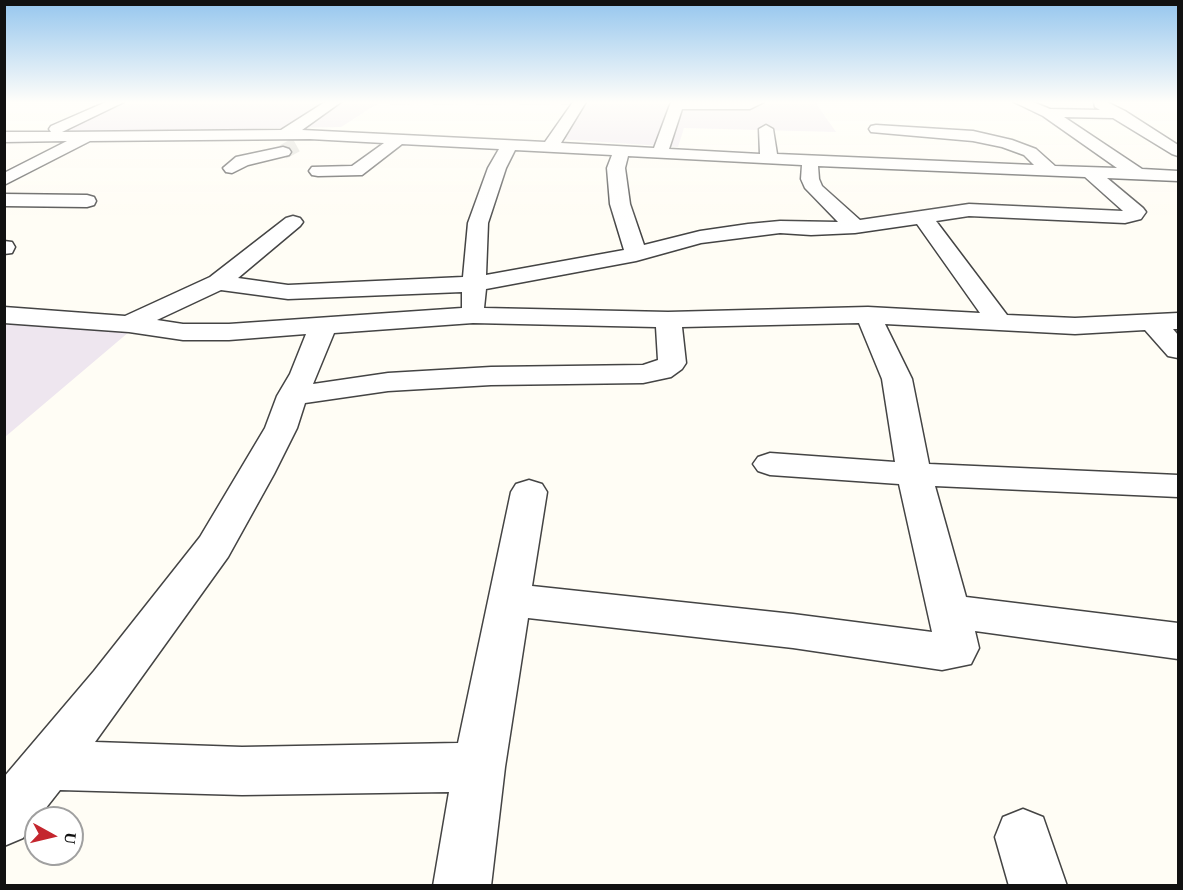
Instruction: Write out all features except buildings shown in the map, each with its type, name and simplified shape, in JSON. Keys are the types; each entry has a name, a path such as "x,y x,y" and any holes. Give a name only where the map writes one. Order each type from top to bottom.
{"street":[{"path":"4,180 75,144"},
{"path":"318,171 356,171 393,144"},
{"path":"501,144 810,161 1179,176"},
{"path":"473,315 478,223 496,168 510,144"},
{"path":"550,147 552,144"},
{"path":"660,153 662,144"},
{"path":"767,144 769,159"},
{"path":"1010,144 1030,152 1052,172"},
{"path":"1093,144 1137,174"},
{"path":"621,151 616,168 620,204 636,254"},
{"path":"232,168 242,161 283,152"},
{"path":"810,161 810,179 814,188 855,227"},
{"path":"218,282 288,292 475,284 636,254 700,237 748,230 780,227 811,229 855,227 922,216 993,210 1125,217 1134,215 1136,212 1090,173"},
{"path":"4,200 87,201"},
{"path":"922,216 1000,323"},
{"path":"129,324 218,282 293,222"},
{"path":"4,315 129,324 183,332 229,332 473,315 668,320 868,315 1075,326 1179,321"},
{"path":"511,600 793,631 942,652 956,651 949,611 914,474 897,380 868,315"},
{"path":"292,396 388,382 491,376 643,374 661,371 672,363 668,320"},
{"path":"1151,321 1179,350"},
{"path":"4,819 111,684 214,547 281,428 292,396 304,374 324,324"},
{"path":"770,464 914,474 1179,486"},
{"path":"462,885 479,767 529,492"},
{"path":"949,611 1179,642"},
{"path":"46,765 242,771 479,767"}],"shaded area":[{"path":"626,144 679,144 678,147"},
{"path":"5,318 136,326 5,437"}],"tunnel":[{"path":"283,152 298,144"}]}
